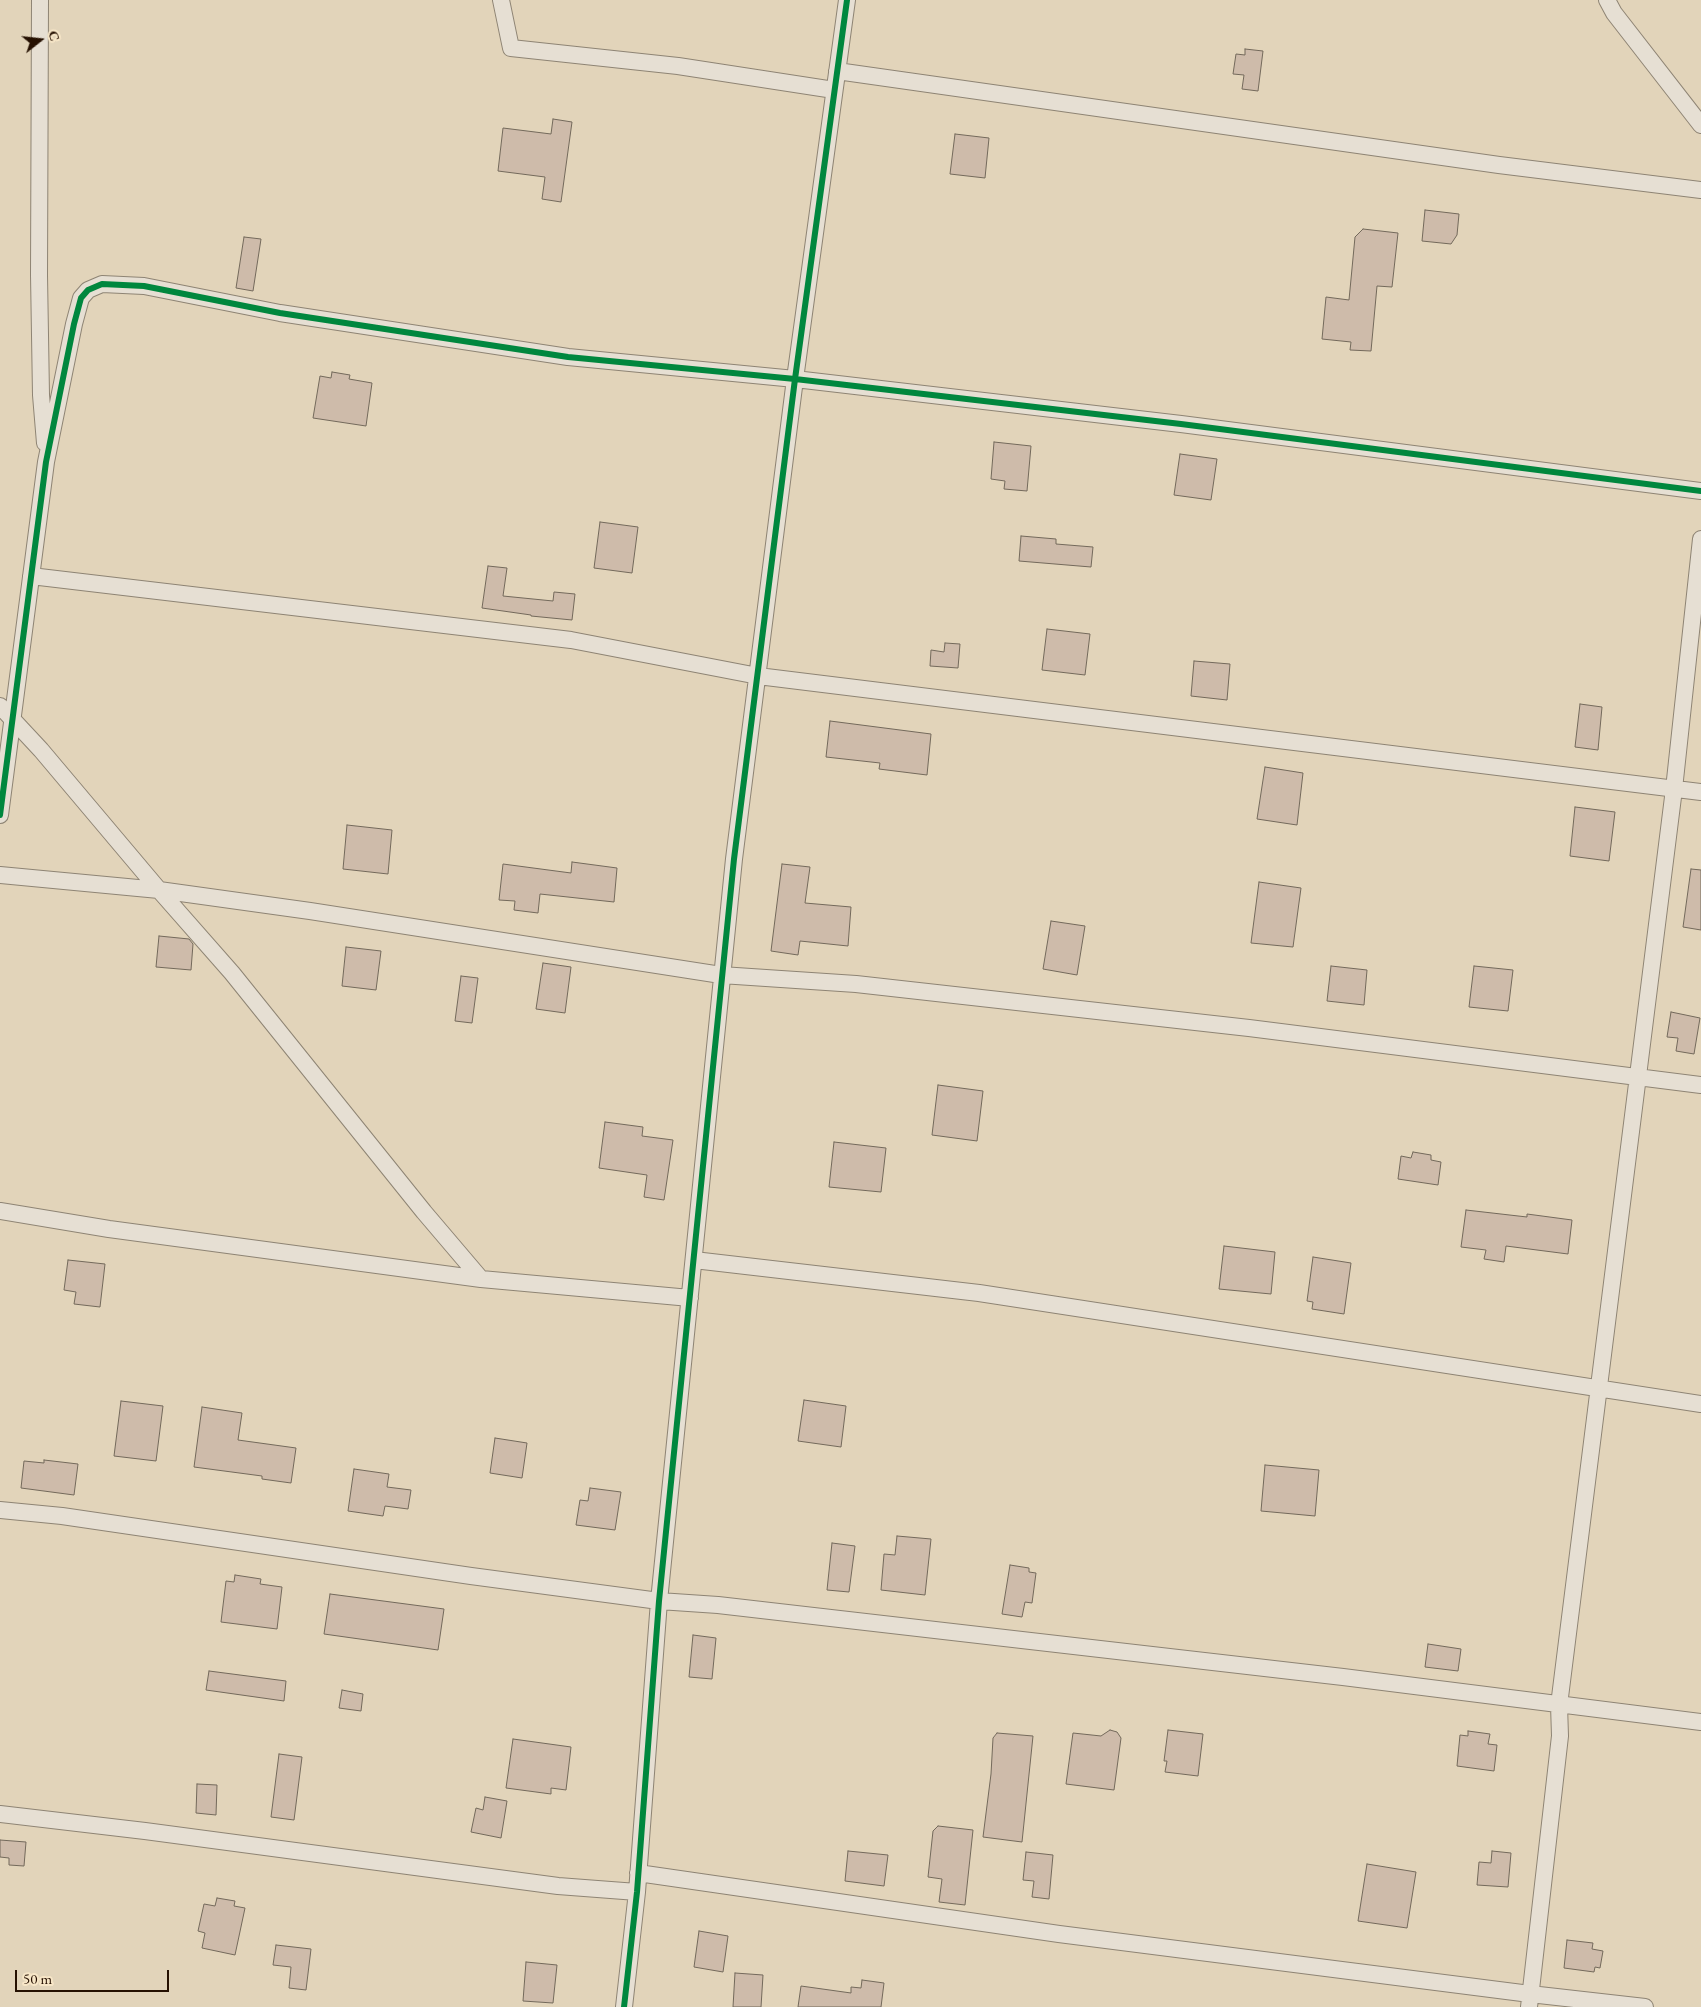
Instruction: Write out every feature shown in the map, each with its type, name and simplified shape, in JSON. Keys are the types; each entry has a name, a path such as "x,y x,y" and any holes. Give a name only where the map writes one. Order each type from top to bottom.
{"street":[{"path":"40,0 40,335 41,395 46,462"},
{"path":"501,0 510,48 678,66 834,90"},
{"path":"624,2007 637,1892 659,1601 721,975 795,378 847,0"},
{"path":"1607,0 1614,13 1701,124"},
{"path":"837,71 1499,164 1701,190"},
{"path":"0,815 46,462 81,298 88,290 102,284 144,286 280,313 568,358 795,378 1181,424 1701,492"},
{"path":"1529,2001 1560,1736 1559,1705 1674,789 1701,539"},
{"path":"32,576 571,640 758,676 1701,792"},
{"path":"0,706 41,750 232,973 424,1212 481,1279"},
{"path":"0,874 159,890 310,911 721,975 866,985 1248,1028 1701,1085"},
{"path":"0,1211 109,1229 481,1279 690,1298"},
{"path":"694,1260 979,1293 1701,1404"},
{"path":"0,1510 62,1516 659,1601 738,1607 1343,1677 1701,1722"},
{"path":"0,1814 155,1832 558,1886 637,1892"},
{"path":"638,1873 1529,2001 1644,2007"}],"building":[{"path":"1245,49 1263,51 1258,91 1242,89 1244,75 1233,74 1236,54 1245,55"},
{"path":"553,119 572,122 561,202 542,199 545,177 498,171 503,128 551,134"},
{"path":"955,134 989,138 985,178 950,174"},
{"path":"1425,210 1459,214 1457,235 1451,244 1422,241"},
{"path":"1363,229 1398,233 1392,287 1377,286 1371,351 1350,350 1351,342 1322,339 1326,297 1349,300 1355,237"},
{"path":"244,237 261,239 253,291 236,288"},
{"path":"332,372 350,375 349,379 372,383 366,426 313,418 320,376 331,378"},
{"path":"994,442 1031,446 1027,491 1004,489 1005,481 991,479"},
{"path":"1180,454 1217,459 1211,500 1174,495"},
{"path":"600,522 638,527 632,573 594,568"},
{"path":"1021,536 1056,539 1056,544 1093,547 1091,567 1019,561"},
{"path":"488,566 507,568 503,596 553,601 554,592 575,594 572,620 482,608"},
{"path":"1047,629 1090,634 1085,675 1042,670"},
{"path":"945,643 960,644 958,668 930,666 931,650 944,652"},
{"path":"1194,661 1230,664 1227,700 1191,696"},
{"path":"1580,704 1602,707 1598,750 1575,747"},
{"path":"830,721 931,734 927,775 879,769 880,763 826,757"},
{"path":"1265,767 1303,773 1297,825 1257,819"},
{"path":"1575,807 1615,812 1609,861 1570,856"},
{"path":"347,825 392,830 388,874 343,869"},
{"path":"572,862 617,868 614,902 540,894 538,913 514,910 515,901 499,900 503,864 571,873"},
{"path":"782,864 810,867 805,903 851,907 848,946 800,941 798,955 771,951"},
{"path":"1691,869 1701,870 1701,930 1683,927"},
{"path":"1259,882 1301,888 1293,947 1251,943"},
{"path":"1051,921 1085,926 1077,975 1043,969"},
{"path":"159,936 189,939 193,944 191,970 156,967"},
{"path":"346,947 381,951 376,990 342,986"},
{"path":"543,963 571,967 565,1013 536,1009"},
{"path":"1331,966 1367,970 1364,1005 1327,1001"},
{"path":"1474,966 1513,970 1508,1011 1469,1007"},
{"path":"461,976 478,978 472,1023 455,1021"},
{"path":"1671,1012 1700,1018 1694,1054 1676,1051 1678,1038 1667,1037"},
{"path":"938,1085 983,1091 977,1141 932,1135"},
{"path":"605,1122 643,1127 642,1136 673,1140 664,1200 644,1197 647,1175 599,1168"},
{"path":"834,1142 886,1148 881,1192 829,1187"},
{"path":"1413,1152 1431,1155 1431,1160 1441,1162 1438,1185 1398,1179 1401,1156 1411,1158"},
{"path":"1466,1210 1527,1217 1527,1214 1572,1220 1568,1254 1506,1246 1504,1262 1484,1259 1486,1250 1461,1247"},
{"path":"1224,1246 1275,1252 1271,1294 1219,1289"},
{"path":"1313,1257 1351,1263 1344,1314 1312,1309 1313,1302 1307,1301"},
{"path":"68,1260 105,1264 100,1307 74,1304 76,1292 64,1290"},
{"path":"804,1400 846,1406 841,1447 798,1441"},
{"path":"121,1401 163,1406 156,1461 114,1456"},
{"path":"202,1407 242,1413 238,1440 296,1448 291,1483 262,1479 262,1476 194,1467"},
{"path":"495,1438 527,1443 522,1478 490,1473"},
{"path":"44,1460 78,1464 74,1495 21,1488 24,1461 44,1463"},
{"path":"1265,1465 1319,1470 1315,1516 1261,1511"},
{"path":"354,1469 389,1474 387,1487 411,1490 408,1509 385,1506 383,1516 348,1511"},
{"path":"590,1488 621,1492 615,1530 576,1525 580,1500 588,1501"},
{"path":"897,1536 931,1539 925,1595 881,1590 884,1554 895,1555"},
{"path":"832,1543 855,1546 849,1592 827,1590"},
{"path":"1010,1565 1029,1568 1029,1572 1036,1573 1032,1603 1025,1602 1022,1617 1002,1614"},
{"path":"235,1575 261,1579 260,1584 282,1587 277,1629 221,1622 226,1581 234,1582"},
{"path":"330,1594 444,1609 438,1650 324,1634"},
{"path":"693,1635 716,1638 712,1679 689,1677"},
{"path":"1428,1644 1461,1649 1458,1671 1425,1667"},
{"path":"209,1671 286,1681 284,1701 206,1690"},
{"path":"342,1690 363,1694 361,1711 339,1708"},
{"path":"1110,1730 1117,1732 1121,1738 1114,1790 1066,1784 1073,1733 1101,1736"},
{"path":"1168,1730 1203,1734 1198,1776 1165,1772 1167,1761 1164,1761"},
{"path":"1468,1731 1490,1734 1488,1744 1497,1745 1494,1771 1457,1766 1460,1735 1468,1736"},
{"path":"997,1733 1033,1736 1022,1842 983,1837 991,1774 993,1738"},
{"path":"513,1739 571,1747 566,1790 551,1788 551,1794 506,1788"},
{"path":"279,1754 302,1757 294,1820 271,1817"},
{"path":"197,1784 217,1785 216,1815 196,1813"},
{"path":"485,1797 507,1801 501,1838 471,1832 476,1808 483,1810"},
{"path":"938,1826 973,1830 965,1905 939,1902 942,1879 928,1877 933,1831"},
{"path":"0,1840 26,1842 24,1866 9,1865 9,1858 0,1857"},
{"path":"848,1851 888,1855 884,1886 845,1881"},
{"path":"1492,1851 1511,1853 1508,1887 1477,1885 1479,1862 1491,1863"},
{"path":"1026,1852 1053,1855 1049,1899 1032,1897 1034,1881 1023,1880"},
{"path":"1367,1864 1416,1872 1407,1928 1358,1921"},
{"path":"217,1898 235,1901 234,1906 245,1908 235,1955 202,1948 205,1933 198,1931 204,1904 215,1906"},
{"path":"699,1931 728,1936 723,1972 694,1967"},
{"path":"1567,1940 1593,1943 1592,1949 1603,1951 1600,1968 1595,1967 1594,1972 1564,1968"},
{"path":"276,1945 311,1949 306,1990 289,1988 291,1967 273,1965"},
{"path":"526,1962 557,1965 553,2003 523,2001"},
{"path":"735,1973 763,1975 761,2007 733,2007"},
{"path":"862,1980 884,1983 881,2007 798,2007 801,1986 851,1993 851,1987 861,1988"}],"cycle path":[{"path":"624,2007 637,1892 659,1601 734,859 795,379 847,0"},
{"path":"0,815 46,462 81,298 88,290 102,284 144,286 280,313 568,357 795,379 1181,424 1701,491"}]}
